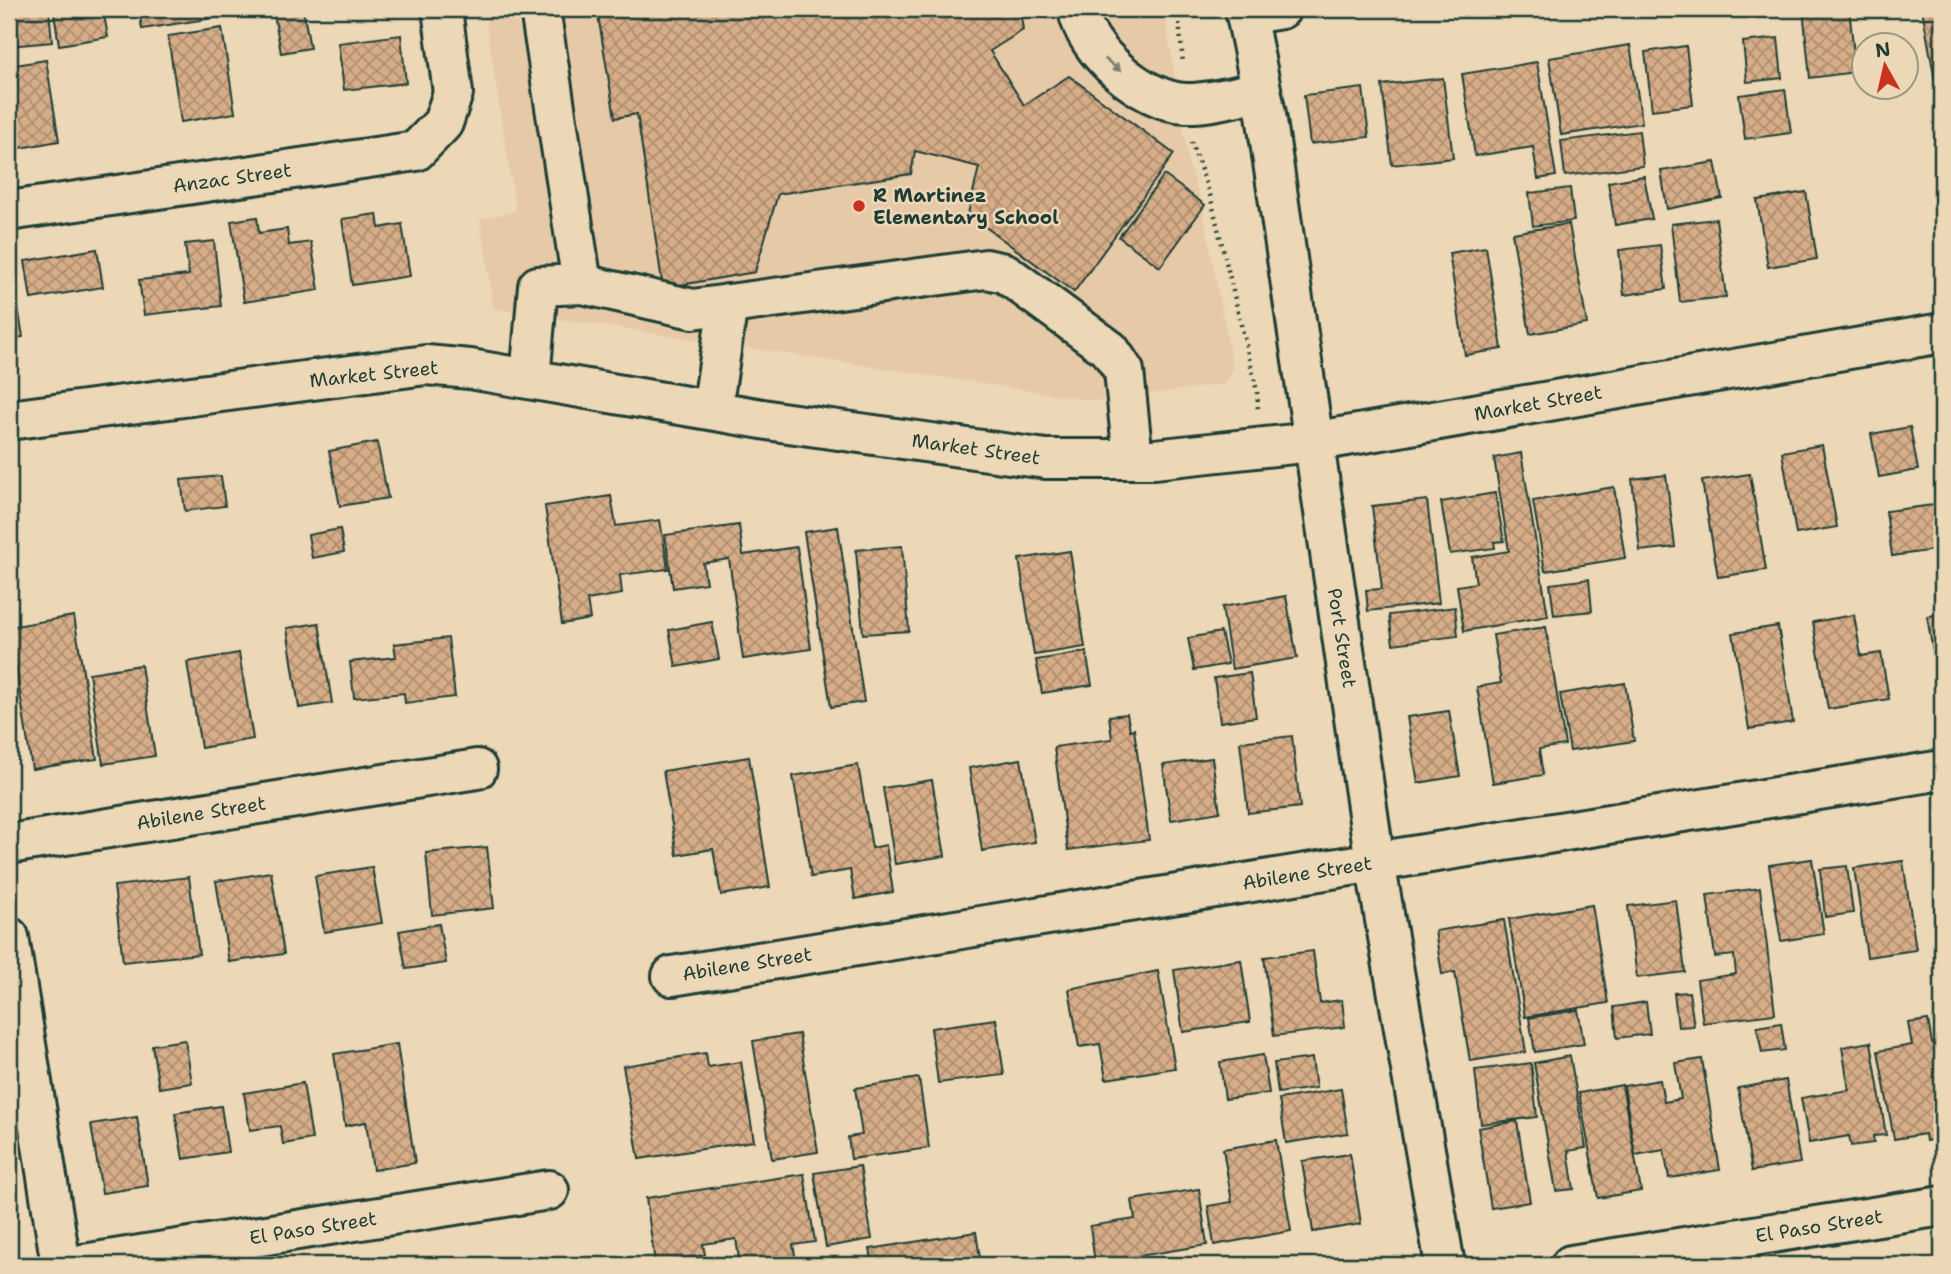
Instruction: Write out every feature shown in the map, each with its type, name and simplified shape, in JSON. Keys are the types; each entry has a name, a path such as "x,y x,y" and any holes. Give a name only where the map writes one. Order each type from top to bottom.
{"street":[{"name":"Anzac Street","path":"9,211 416,151 443,123 453,93 442,9"},
{"path":"540,9 582,284"},
{"path":"1078,9 1098,53 1155,97 1187,103 1261,91"},
{"name":"Port Street","path":"1258,11 1261,91 1312,442 1375,862 1446,1265"},
{"path":"530,379 538,286 582,284 693,309 986,269 1005,273 1110,350 1124,370 1133,459"},
{"path":"712,410 728,304"},
{"name":"Market Street","path":"9,420 426,365 1046,460 1133,459 1312,442 1942,333"},
{"name":"Abilene Street","path":"9,844 477,769"},
{"name":"Abilene Street","path":"672,976 1942,770"},
{"path":"9,937 61,1265"},
{"name":"El Paso Street","path":"77,1265 548,1190"},
{"name":"El Paso Street","path":"1571,1265 1942,1206"}],"path":[{"path":"1178,9 1191,146 1210,195 1257,391 1260,448"}],"shaded area":[{"name":"R Martinez Elementary School","path":"484,9 1164,9 1189,165 1201,201 1233,369 1224,384 1097,401 494,309 480,219 516,211"}],"building":[{"path":"9,9 49,9 52,42 9,46"},
{"path":"77,9 103,9 108,37 59,45 54,13"},
{"path":"139,9 213,9 214,18 142,29"},
{"path":"273,9 303,9 310,48 281,53"},
{"path":"597,9 1020,9 1023,30 990,51 1024,105 1069,76 1174,154 1074,292 968,214 979,167 915,151 911,174 778,194 755,272 663,288 637,114 615,118"},
{"path":"1803,9 1849,9 1852,32 1850,73 1810,78"},
{"path":"1922,9 1942,9 1942,119"},
{"path":"222,28 235,113 181,122 168,36"},
{"path":"401,35 406,83 344,90 338,43"},
{"path":"1778,38 1782,78 1747,82 1743,42"},
{"path":"1630,45 1642,123 1561,135 1549,58"},
{"path":"1686,46 1693,105 1652,110 1645,52"},
{"path":"46,60 59,141 9,150 9,66"},
{"path":"1537,62 1556,176 1538,179 1533,147 1475,156 1462,74"},
{"path":"1443,78 1453,158 1392,165 1382,85"},
{"path":"1363,88 1369,137 1310,144 1304,95"},
{"path":"1785,89 1791,133 1745,139 1739,95"},
{"path":"1639,131 1643,166 1565,176 1561,141"},
{"path":"1715,162 1722,198 1667,209 1661,171"},
{"path":"1164,175 1205,205 1160,267 1119,237"},
{"path":"1644,176 1652,219 1615,225 1608,182"},
{"path":"1570,188 1574,221 1533,226 1529,193"},
{"path":"1806,192 1817,259 1768,267 1757,200"},
{"path":"377,214 379,228 402,224 410,276 352,285 342,219"},
{"path":"257,217 259,233 287,229 289,245 311,242 319,290 244,302 231,221"},
{"path":"1716,219 1726,297 1680,302 1671,224"},
{"path":"1569,224 1587,324 1530,334 1512,233"},
{"path":"214,241 221,306 144,315 139,280 189,275 185,244"},
{"path":"1660,245 1666,289 1624,295 1619,250"},
{"path":"1486,247 1502,349 1465,355 1449,253"},
{"path":"97,249 103,287 31,299 25,261"},
{"path":"12,271 23,337 9,339 9,272"},
{"path":"1910,427 1918,470 1879,477 1871,434"},
{"path":"377,442 388,498 340,506 329,451"},
{"path":"1822,445 1837,527 1796,534 1782,452"},
{"path":"1521,453 1548,616 1464,631 1457,586 1476,583 1472,557 1509,551 1494,458"},
{"path":"1750,474 1766,570 1718,577 1702,481"},
{"path":"1666,475 1675,547 1640,551 1632,479"},
{"path":"221,476 225,506 185,511 181,480"},
{"path":"1614,487 1625,558 1545,571 1533,501"},
{"path":"1495,493 1504,541 1494,542 1495,548 1450,554 1441,502"},
{"path":"611,496 616,526 660,520 668,569 620,575 622,594 587,600 590,619 562,624 545,506"},
{"path":"1427,500 1439,603 1368,611 1366,590 1382,589 1372,506"},
{"path":"1942,504 1942,549 1892,556 1886,511"},
{"path":"739,525 743,555 797,547 811,649 743,659 729,559 703,563 706,583 673,588 665,535"},
{"path":"838,527 864,702 831,707 804,532"},
{"path":"340,529 344,552 312,558 308,535"},
{"path":"902,546 909,631 863,634 856,550"},
{"path":"1070,551 1085,647 1034,655 1019,559"},
{"path":"1589,579 1592,611 1554,615 1550,584"},
{"path":"1286,596 1297,658 1232,669 1222,607"},
{"path":"1455,607 1458,636 1393,644 1389,615"},
{"path":"1942,614 1942,694 1940,695 1927,616"},
{"path":"1854,615 1861,656 1881,653 1889,699 1828,709 1813,622"},
{"path":"74,616 97,759 32,769 15,661 9,662 9,627"},
{"path":"712,622 719,659 676,667 669,630"},
{"path":"319,623 332,703 299,708 287,628"},
{"path":"1778,626 1793,722 1749,729 1733,633"},
{"path":"1546,627 1565,745 1539,749 1543,775 1493,783 1477,687 1501,683 1493,635"},
{"path":"1221,632 1228,664 1194,670 1188,638"},
{"path":"448,638 455,697 405,703 404,693 354,698 350,662 396,657 394,644"},
{"path":"1086,652 1092,685 1042,693 1036,660"},
{"path":"239,653 253,739 201,748 187,662"},
{"path":"141,665 155,756 103,764 89,673"},
{"path":"1250,673 1256,717 1220,722 1214,678"},
{"path":"1625,683 1634,741 1570,751 1560,694"},
{"path":"1449,711 1460,776 1418,783 1407,717"},
{"path":"1127,714 1130,730 1134,729 1149,840 1068,850 1054,747 1112,739 1109,716"},
{"path":"1292,736 1300,807 1248,813 1240,742"},
{"path":"749,757 770,887 721,895 713,849 677,855 663,771"},
{"path":"1212,758 1220,812 1171,820 1163,765"},
{"path":"1021,759 1035,842 982,851 969,768"},
{"path":"858,765 872,848 886,845 893,892 855,899 850,870 811,877 793,776"},
{"path":"932,780 945,856 895,864 883,788"},
{"path":"487,847 494,908 432,915 426,853"},
{"path":"1812,859 1824,934 1781,941 1769,865"},
{"path":"1903,861 1916,950 1867,957 1854,868"},
{"path":"1847,866 1853,913 1825,917 1820,869"},
{"path":"372,867 382,923 324,932 315,876"},
{"path":"271,872 284,954 229,962 216,881"},
{"path":"189,877 199,954 123,962 114,886"},
{"path":"1760,888 1775,1014 1703,1023 1697,980 1736,974 1734,955 1715,957 1707,895"},
{"path":"1676,900 1685,972 1637,978 1628,906"},
{"path":"1592,905 1608,1003 1525,1017 1509,919"},
{"path":"1504,920 1526,1052 1470,1061 1455,972 1442,974 1435,931"},
{"path":"439,924 446,963 406,969 399,931"},
{"path":"1313,951 1320,1003 1342,1000 1345,1027 1274,1036 1264,957"},
{"path":"1241,960 1250,1022 1183,1032 1174,970"},
{"path":"1158,971 1175,1068 1106,1079 1100,1044 1079,1047 1069,989"},
{"path":"1689,992 1694,1026 1678,1027 1674,993"},
{"path":"1646,1002 1650,1034 1617,1038 1614,1007"},
{"path":"1578,1010 1584,1044 1535,1052 1529,1018"},
{"path":"996,1019 1004,1075 938,1083 931,1028"},
{"path":"1928,1020 1932,1043 1942,1042 1942,1138 1926,1141 1925,1134 1894,1139 1878,1051 1912,1045 1908,1023"},
{"path":"1781,1023 1785,1050 1762,1053 1757,1027"},
{"path":"799,1034 818,1152 772,1159 753,1041"},
{"path":"185,1040 192,1083 159,1088 152,1045"},
{"path":"1871,1042 1886,1135 1873,1136 1874,1143 1851,1146 1849,1136 1809,1143 1801,1098 1849,1090 1842,1047"},
{"path":"397,1044 415,1163 373,1170 366,1122 345,1126 334,1054"},
{"path":"706,1053 708,1067 741,1062 754,1141 639,1159 623,1066"},
{"path":"1263,1055 1269,1093 1225,1099 1220,1062"},
{"path":"1570,1056 1586,1148 1568,1151 1574,1189 1556,1191 1534,1063"},
{"path":"1312,1058 1316,1088 1278,1093 1274,1063"},
{"path":"1702,1059 1720,1170 1669,1178 1664,1150 1635,1155 1624,1086 1660,1080 1664,1102 1681,1099 1675,1063"},
{"path":"1531,1063 1537,1117 1481,1124 1475,1070"},
{"path":"919,1078 929,1148 851,1159 848,1137 862,1135 855,1088"},
{"path":"1786,1080 1800,1163 1752,1171 1738,1088"},
{"path":"303,1083 312,1139 283,1144 280,1126 250,1130 244,1093"},
{"path":"1622,1085 1641,1191 1598,1198 1579,1093"},
{"path":"1341,1089 1348,1133 1286,1143 1279,1099"},
{"path":"221,1106 228,1152 183,1159 175,1113"},
{"path":"137,1117 148,1186 102,1193 91,1124"},
{"path":"1517,1121 1530,1202 1491,1208 1478,1128"},
{"path":"1276,1140 1291,1231 1214,1245 1208,1206 1232,1202 1223,1149"},
{"path":"1350,1154 1361,1224 1313,1232 1302,1161"},
{"path":"860,1166 872,1239 826,1247 814,1173"},
{"path":"804,1174 815,1242 793,1245 797,1265 740,1265 736,1239 703,1244 705,1255 655,1263 646,1198"},
{"path":"1199,1189 1207,1245 1095,1263 1090,1226 1135,1219 1132,1200"},
{"path":"976,1232 981,1265 873,1265 870,1249"}],"place":[{"name":"R Martinez Elementary School","path":"859,206"}]}
